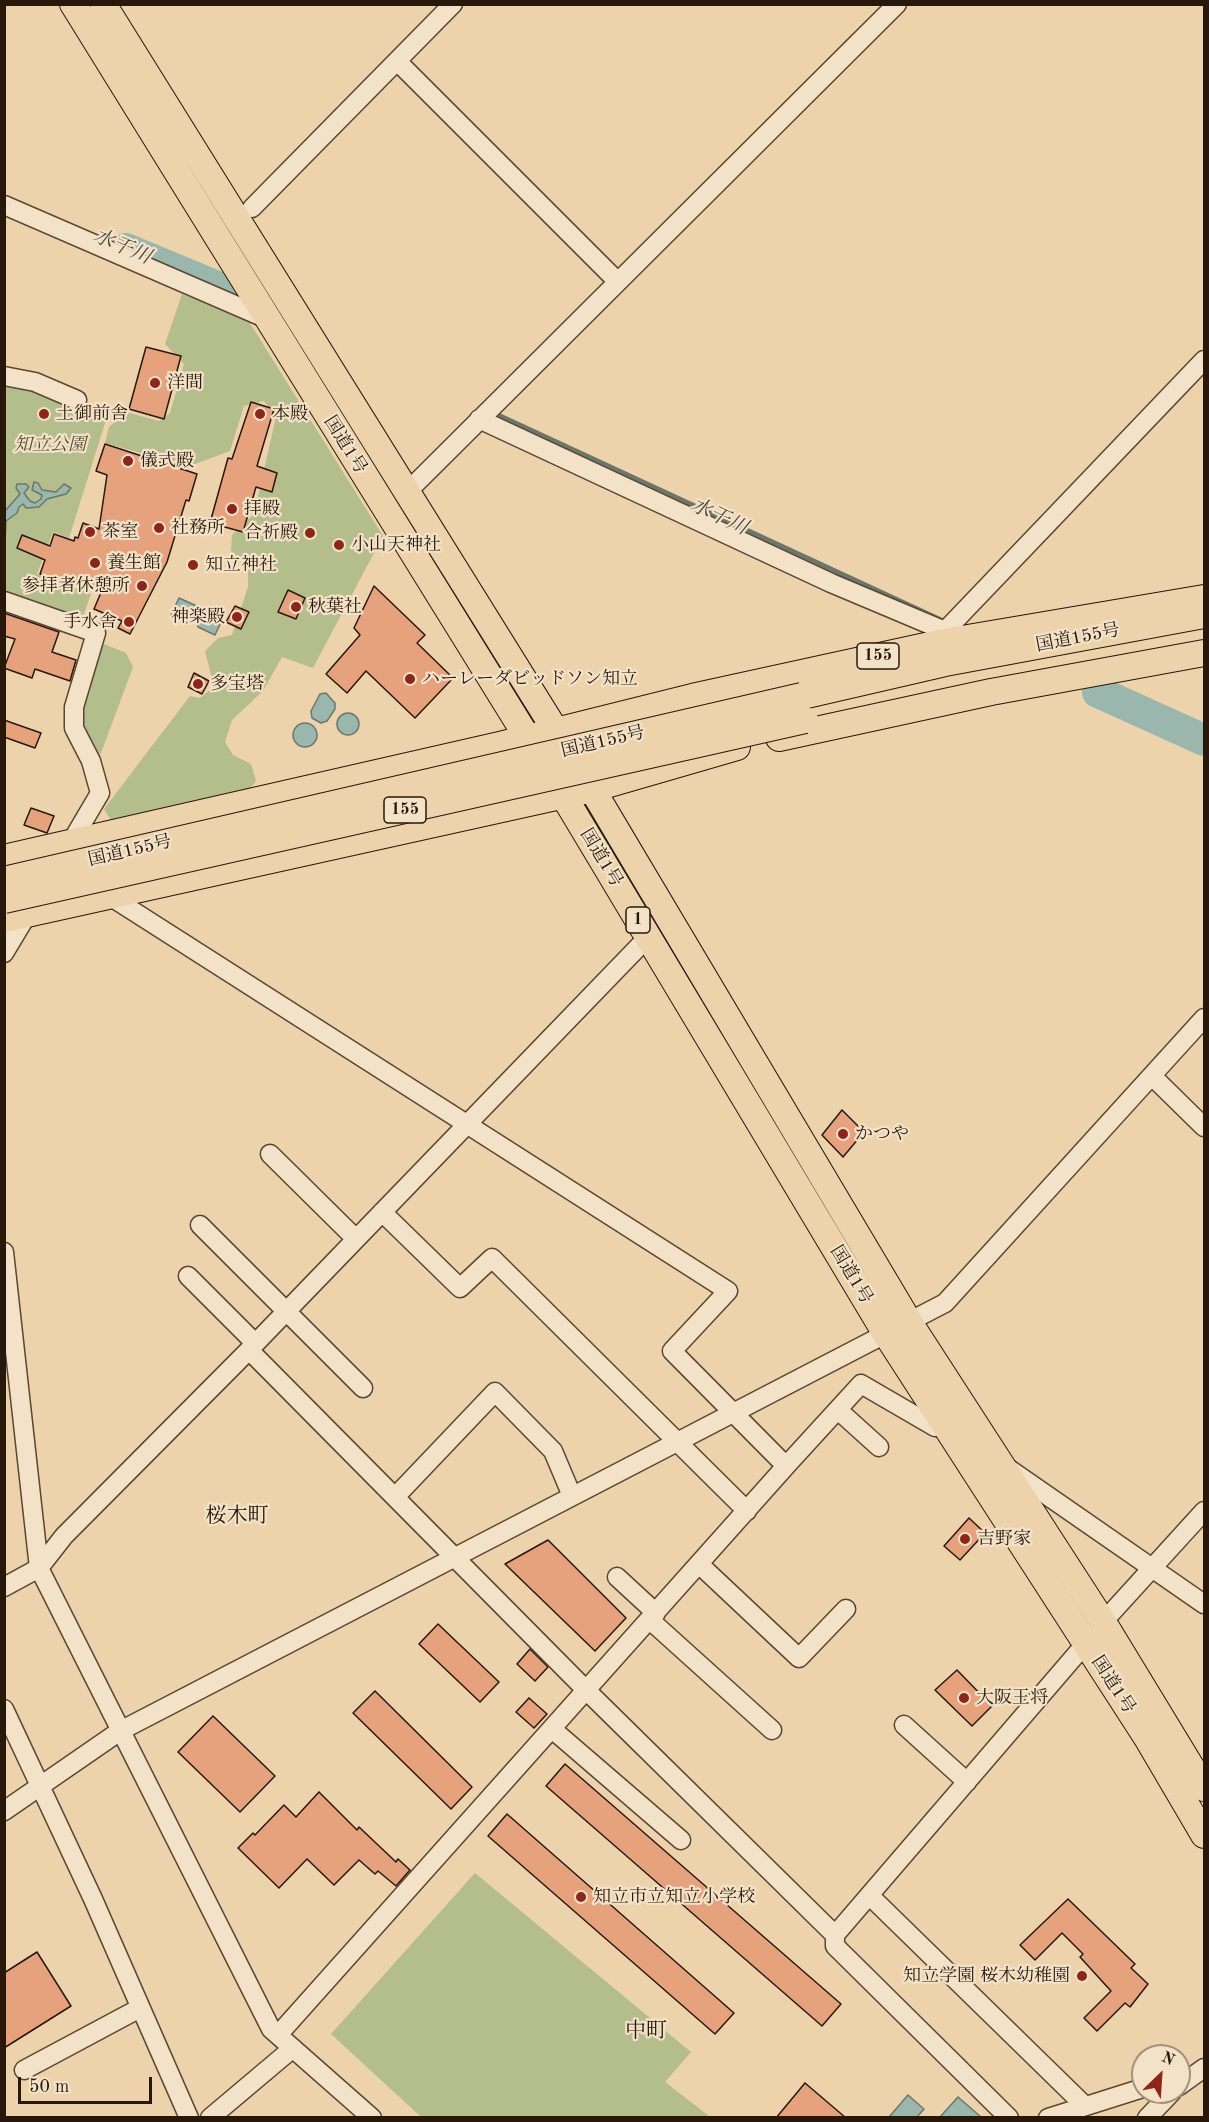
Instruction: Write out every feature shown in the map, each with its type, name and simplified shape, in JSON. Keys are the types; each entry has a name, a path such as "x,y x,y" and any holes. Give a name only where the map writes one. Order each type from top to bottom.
{"highway":[{"name":"国道1号","path":"73,4 265,318 563,795 886,1334 1147,1738 1204,1835"},
{"name":"国道1号","path":"103,4 592,789 909,1322 1103,1622 1204,1788"},
{"name":"155","path":"10,853 526,739 945,636 1204,598"},
{"name":"国道155号","path":"4,900 803,708 957,661 1204,615"},
{"name":"国道155号","path":"4,880 803,708 971,681 1204,638"},
{"name":"155","path":"16,916 592,789 740,746 991,692 1204,653"}],"street":[{"path":"252,208 453,4"},
{"path":"406,493 897,4"},
{"path":"397,61 617,281"},
{"path":"4,205 265,318"},
{"path":"479,419 945,636 1204,360"},
{"path":"4,376 34,382 77,400"},
{"path":"4,601 96,633 74,707 74,728 91,761 100,793 72,840 16,916 4,953"},
{"path":"108,895 728,1291 672,1351 786,1466"},
{"path":"4,1587 39,1568 64,1536 648,937"},
{"path":"4,1811 120,1731 945,1303 1204,1018"},
{"path":"1152,1076 1204,1127"},
{"path":"270,1154 356,1239"},
{"path":"382,1212 460,1288 492,1258 747,1511"},
{"path":"200,1225 363,1388"},
{"path":"4,1251 11,1387 39,1568 266,2018 278,2035 371,2117"},
{"path":"188,1276 251,1346 454,1556 586,1690 835,1935"},
{"path":"278,2035 861,1384 935,1427"},
{"path":"396,1496 495,1392 553,1451 572,1496"},
{"path":"838,1410 879,1447"},
{"path":"1002,1464 1204,1604"},
{"path":"1103,1622 1204,1511"},
{"path":"700,1564 799,1658 846,1610"},
{"path":"617,1577 653,1616 772,1730"},
{"path":"1009,2118 835,1946 835,1935 1086,1643"},
{"path":"4,1708 93,1899 189,2118"},
{"path":"904,1725 967,1782"},
{"path":"552,1729 681,1840"},
{"path":"870,1896 1084,2105"},
{"path":"24,2070 140,2008"},
{"path":"210,2118 293,2048"},
{"path":"1048,2118 1131,2091"},
{"path":"1147,2118 1160,2104"}],"green space":[{"path":"182,294 248,320 383,536 313,668 282,657 263,691 232,720 225,742 233,755 251,764 256,781 249,790 112,822 104,809 190,696 200,698 214,687 205,651 218,638 232,635 248,587 248,567 231,551 232,535 254,514 276,417 264,401 244,406 230,451 195,464 177,463 105,443 109,427 126,412 159,421 170,413 184,364 165,344"},
{"name":"知立公園","path":"4,383 33,389 106,420 69,538 53,532 37,574 91,594 81,622 5,593"},
{"path":"104,644 126,653 133,667 101,753 94,757 80,727 79,708 96,648"},
{"path":"475,1873 691,2052 665,2082 709,2116 421,2117 331,2034"}],"shaded area":[{"path":"34,482 38,483 42,490 56,492 64,484 71,488 66,494 47,499 39,507 26,508 23,504 19,507 17,513 6,521 5,542 5,511 20,494 16,488 17,484 26,484 29,487 24,493 30,501 35,503 41,499 42,495 32,490"},
{"path":"179,598 223,618 215,635 198,627 197,620 192,618 187,623 171,615"},
{"path":"326,693 335,703 335,709 327,721 321,723 312,718 311,711 320,694"},
{"path":"348,713 356,716 359,724 356,732 348,735 340,732 337,724 340,716"},
{"path":"305,723 314,726 317,735 314,744 305,747 296,744 293,735 296,726"},
{"path":"908,2095 924,2109 917,2117 889,2117"},
{"path":"958,2097 981,2117 940,2117"}],"building":[{"name":"洋間","path":"146,347 181,356 164,419 129,409"},
{"path":"251,402 274,409 257,466 277,473 272,492 256,487 243,532 210,523 228,458 232,459"},
{"path":"105,444 197,474 189,501 186,500 167,562 130,634 118,628 122,621 94,609 102,590 66,578 64,582 40,574 45,560 17,548 22,535 50,546 54,534 74,541 75,537 78,538 83,523 99,529 107,475 96,471"},
{"path":"374,586 425,635 417,643 453,678 415,718 366,671 347,693 326,674 360,635 354,628"},
{"name":"秋葉社","path":"288,590 305,598 296,619 278,612"},
{"name":"神楽殿","path":"235,606 249,612 241,629 226,622"},
{"path":"4,613 59,632 52,652 76,660 70,681 35,669 32,678 4,668 15,639 4,636"},
{"name":"多宝塔","path":"194,673 209,681 202,694 188,687"},
{"path":"4,720 41,733 35,748 4,737"},
{"path":"31,808 54,816 47,833 24,825"},
{"name":"かつや","path":"842,1110 864,1132 843,1157 822,1135"},
{"name":"吉野家","path":"969,1518 985,1533 960,1560 944,1546"},
{"path":"548,1540 626,1618 595,1651 505,1564"},
{"path":"438,1624 499,1682 480,1702 419,1644"},
{"path":"530,1649 548,1667 535,1681 517,1664"},
{"name":"大阪王将","path":"957,1670 992,1706 972,1726 935,1690"},
{"path":"375,1691 472,1787 451,1809 353,1713"},
{"path":"529,1698 547,1714 534,1728 516,1712"},
{"path":"213,1716 275,1776 240,1812 178,1752"},
{"path":"565,1764 841,2004 822,2026 546,1786"},
{"path":"319,1792 357,1830 359,1827 396,1862 398,1859 410,1870 396,1886 378,1871 375,1874 359,1860 334,1885 307,1859 279,1888 238,1848 253,1833 255,1835 284,1805 296,1817"},
{"path":"507,1814 734,2013 715,2034 488,1836"},
{"path":"1068,1899 1135,1964 1131,1968 1148,1984 1130,2007 1125,2003 1097,2031 1084,2018 1111,1991 1080,1957 1083,1954 1062,1933 1035,1960 1020,1945"},
{"path":"37,1952 71,2006 4,2048 4,1973"},
{"path":"805,2083 846,2118 776,2118"}],"waterway":[{"name":"水干川","path":"126,249 239,296"},
{"name":"水干川","path":"498,415 941,620"},
{"name":"水干川","path":"1098,692 1204,740"}],"place":[{"name":"洋間","path":"155,383"},
{"name":"土御前舎","path":"44,414"},
{"name":"本殿","path":"260,414"},
{"name":"儀式殿","path":"128,461"},
{"name":"拝殿","path":"232,509"},
{"name":"社務所","path":"159,528"},
{"name":"茶室","path":"90,532"},
{"name":"合祈殿","path":"310,533"},
{"name":"小山天神社","path":"339,545"},
{"name":"養生館","path":"95,563"},
{"name":"知立神社","path":"193,565"},
{"name":"参拝者休憩所","path":"142,586"},
{"name":"秋葉社","path":"296,607"},
{"name":"神楽殿","path":"237,617"},
{"name":"手水舎","path":"129,622"},
{"name":"ハーレーダビッドソン知立","path":"410,679"},
{"name":"多宝塔","path":"198,684"},
{"name":"かつや","path":"843,1134"},
{"name":"吉野家","path":"965,1539"},
{"name":"大阪王将","path":"964,1698"},
{"name":"知立市立知立小学校","path":"581,1897"},
{"name":"知立学園 桜木幼稚園","path":"1082,1976"}],"district":[{"name":"桜木町","path":"237,1516"},
{"name":"中町","path":"646,2031"}]}
